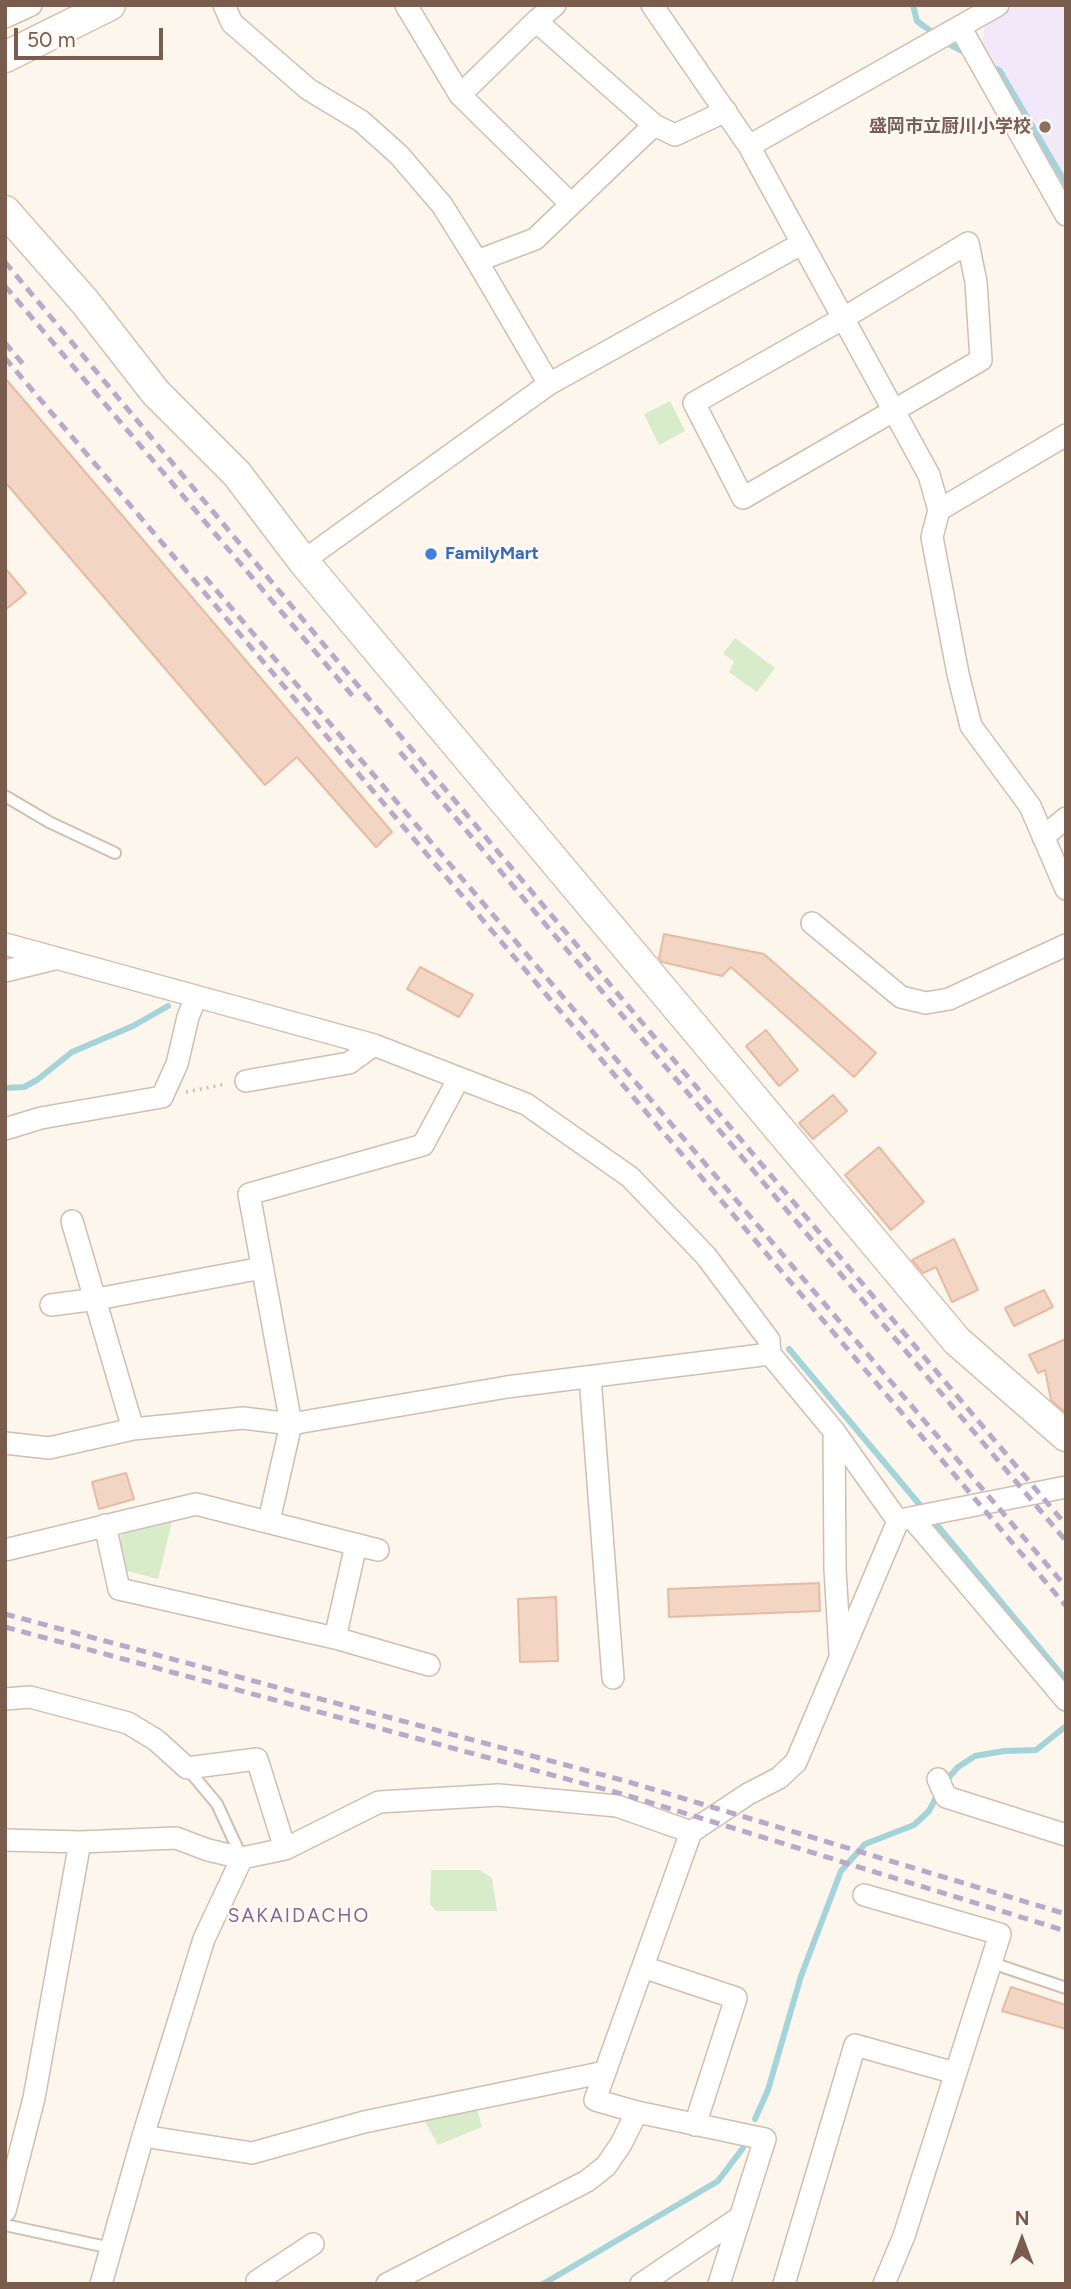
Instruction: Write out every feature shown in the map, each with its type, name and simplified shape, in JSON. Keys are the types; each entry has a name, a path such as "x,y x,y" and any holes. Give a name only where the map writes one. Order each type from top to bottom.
{"street":[{"path":"5,18 31,5"},
{"path":"6,57 76,12 110,5"},
{"path":"224,5 232,23 308,89 360,121 400,155 442,205 549,384"},
{"path":"406,5 410,16 460,95 571,204"},
{"path":"460,95 555,5"},
{"path":"652,5 749,146 929,475 939,510 932,537 958,674 971,726 1030,806 1066,889"},
{"path":"749,146 998,5"},
{"path":"536,21 654,125 675,135 726,111"},
{"path":"960,27 1066,215"},
{"path":"477,261 535,239 654,125"},
{"path":"5,211 85,302 156,393 237,474 303,561 957,1341 1066,1436"},
{"path":"968,243 976,282 981,360 894,412 743,498 694,403 968,243"},
{"path":"303,561 549,384 801,244"},
{"path":"939,510 1066,435"},
{"path":"1043,837 1066,818"},
{"path":"812,923 901,997 926,1003 949,999 1066,945"},
{"path":"5,944 374,1045 526,1104 630,1177 706,1256 769,1340 770,1354 905,1519 1066,1700"},
{"path":"5,971 56,958"},
{"path":"5,1129 41,1118 162,1097 177,1064 188,1017 196,997"},
{"path":"246,1081 349,1063 374,1045"},
{"path":"269,1521 292,1424 249,1194 423,1145 459,1078"},
{"path":"72,1221 133,1429"},
{"path":"51,1305 262,1268"},
{"path":"5,1443 49,1448 133,1429 243,1418 292,1424 507,1387 770,1354"},
{"path":"590,1377 613,1678"},
{"path":"834,1431 835,1569 840,1659"},
{"path":"905,1519 1066,1487"},
{"path":"5,1550 196,1504 378,1550"},
{"path":"719,2284 765,2139 637,2112 595,2100 691,1832 748,1794 779,1778 796,1762 905,1519"},
{"path":"105,1525 119,1589 335,1638 429,1665"},
{"path":"335,1638 356,1545"},
{"path":"5,1699 30,1697 128,1723 156,1740 187,1768 257,1759 285,1849"},
{"path":"942,1788 1066,1835"},
{"path":"5,1840 80,1842 176,1838 208,1850 242,1858 285,1849 379,1802 498,1794 617,1806 691,1832"},
{"path":"5,2211 34,2098 80,1842"},
{"path":"101,2284 204,1939 242,1858"},
{"path":"863,1895 1000,1934 904,2236 884,2284"},
{"path":"643,1966 736,1998 695,2125"},
{"path":"785,2284 855,2045 955,2073"},
{"path":"143,2136 252,2153 364,2122 605,2072"},
{"path":"387,2284 587,2181 607,2166 637,2112"},
{"path":"641,2284 739,2218"},
{"path":"260,2284 257,2281 313,2244"}],"lane":[{"path":"5,796 49,822 115,853"},
{"path":"187,1768 217,1804 242,1858"},
{"path":"992,1963 1066,1989"},
{"path":"5,2225 111,2248"}],"path":[{"path":"162,1097 246,1081"}],"shaded area":[{"name":"盛岡市立厨川小学校","path":"1017,5 1066,5 1066,201 981,54 985,23"}],"green space":[{"path":"670,401 685,431 659,445 644,414"},
{"path":"735,638 775,668 757,692 729,672 734,662 723,653"},
{"path":"172,1522 158,1579 124,1570 119,1539 123,1534"},
{"path":"431,1870 480,1870 492,1878 497,1911 436,1911 430,1904"},
{"path":"477,2109 482,2127 438,2145 424,2120"}],"building":[{"path":"5,378 392,832 376,847 297,757 265,785 5,482"},
{"path":"5,568 26,593 5,610"},
{"path":"664,934 764,954 876,1053 854,1077 731,967 722,976 662,962 659,958"},
{"path":"420,967 473,995 459,1017 407,989"},
{"path":"766,1030 798,1070 779,1086 746,1046"},
{"path":"833,1095 847,1111 813,1139 799,1123"},
{"path":"879,1147 924,1202 891,1230 845,1175"},
{"path":"954,1239 978,1290 952,1302 936,1267 923,1273 912,1260"},
{"path":"1044,1290 1053,1307 1014,1326 1005,1308"},
{"path":"1066,1339 1066,1413 1051,1400 1045,1370 1038,1373 1029,1355"},
{"path":"126,1473 134,1499 99,1509 92,1482"},
{"path":"819,1583 820,1611 669,1617 668,1589"},
{"path":"556,1597 558,1661 520,1662 518,1599"},
{"path":"1011,1987 1066,2005 1066,2029 1002,2011"}],"waterway":[{"path":"913,5 917,21 936,35"},
{"path":"945,42 966,53"},
{"path":"988,65 1000,71 1066,184"},
{"path":"5,1088 24,1087 72,1052 133,1026 168,1006"},
{"path":"789,1349 925,1511"},
{"path":"932,1519 1066,1680"},
{"path":"944,1783 958,1767 975,1756 1004,1751 1036,1750 1066,1726"},
{"path":"755,2119 768,2090 801,1976 841,1871 865,1844 914,1825 929,1811 939,1792"},
{"path":"543,2284 718,2181 743,2148"}],"railway":[{"path":"5,262 370,700 1066,1525"},
{"path":"5,286 357,701"},
{"path":"5,343 23,364"},
{"path":"5,358 1066,1606"},
{"path":"205,577 1066,1587"},
{"path":"400,752 1066,1541"},
{"path":"5,1614 629,1782 1066,1914"},
{"path":"5,1627 626,1795 1066,1931"}],"place":[{"name":"盛岡市立厨川小学校","path":"1045,127"},
{"name":"FamilyMart","path":"431,554"}],"district":[{"name":"SAKAIDACHO","path":"299,1916"}]}
